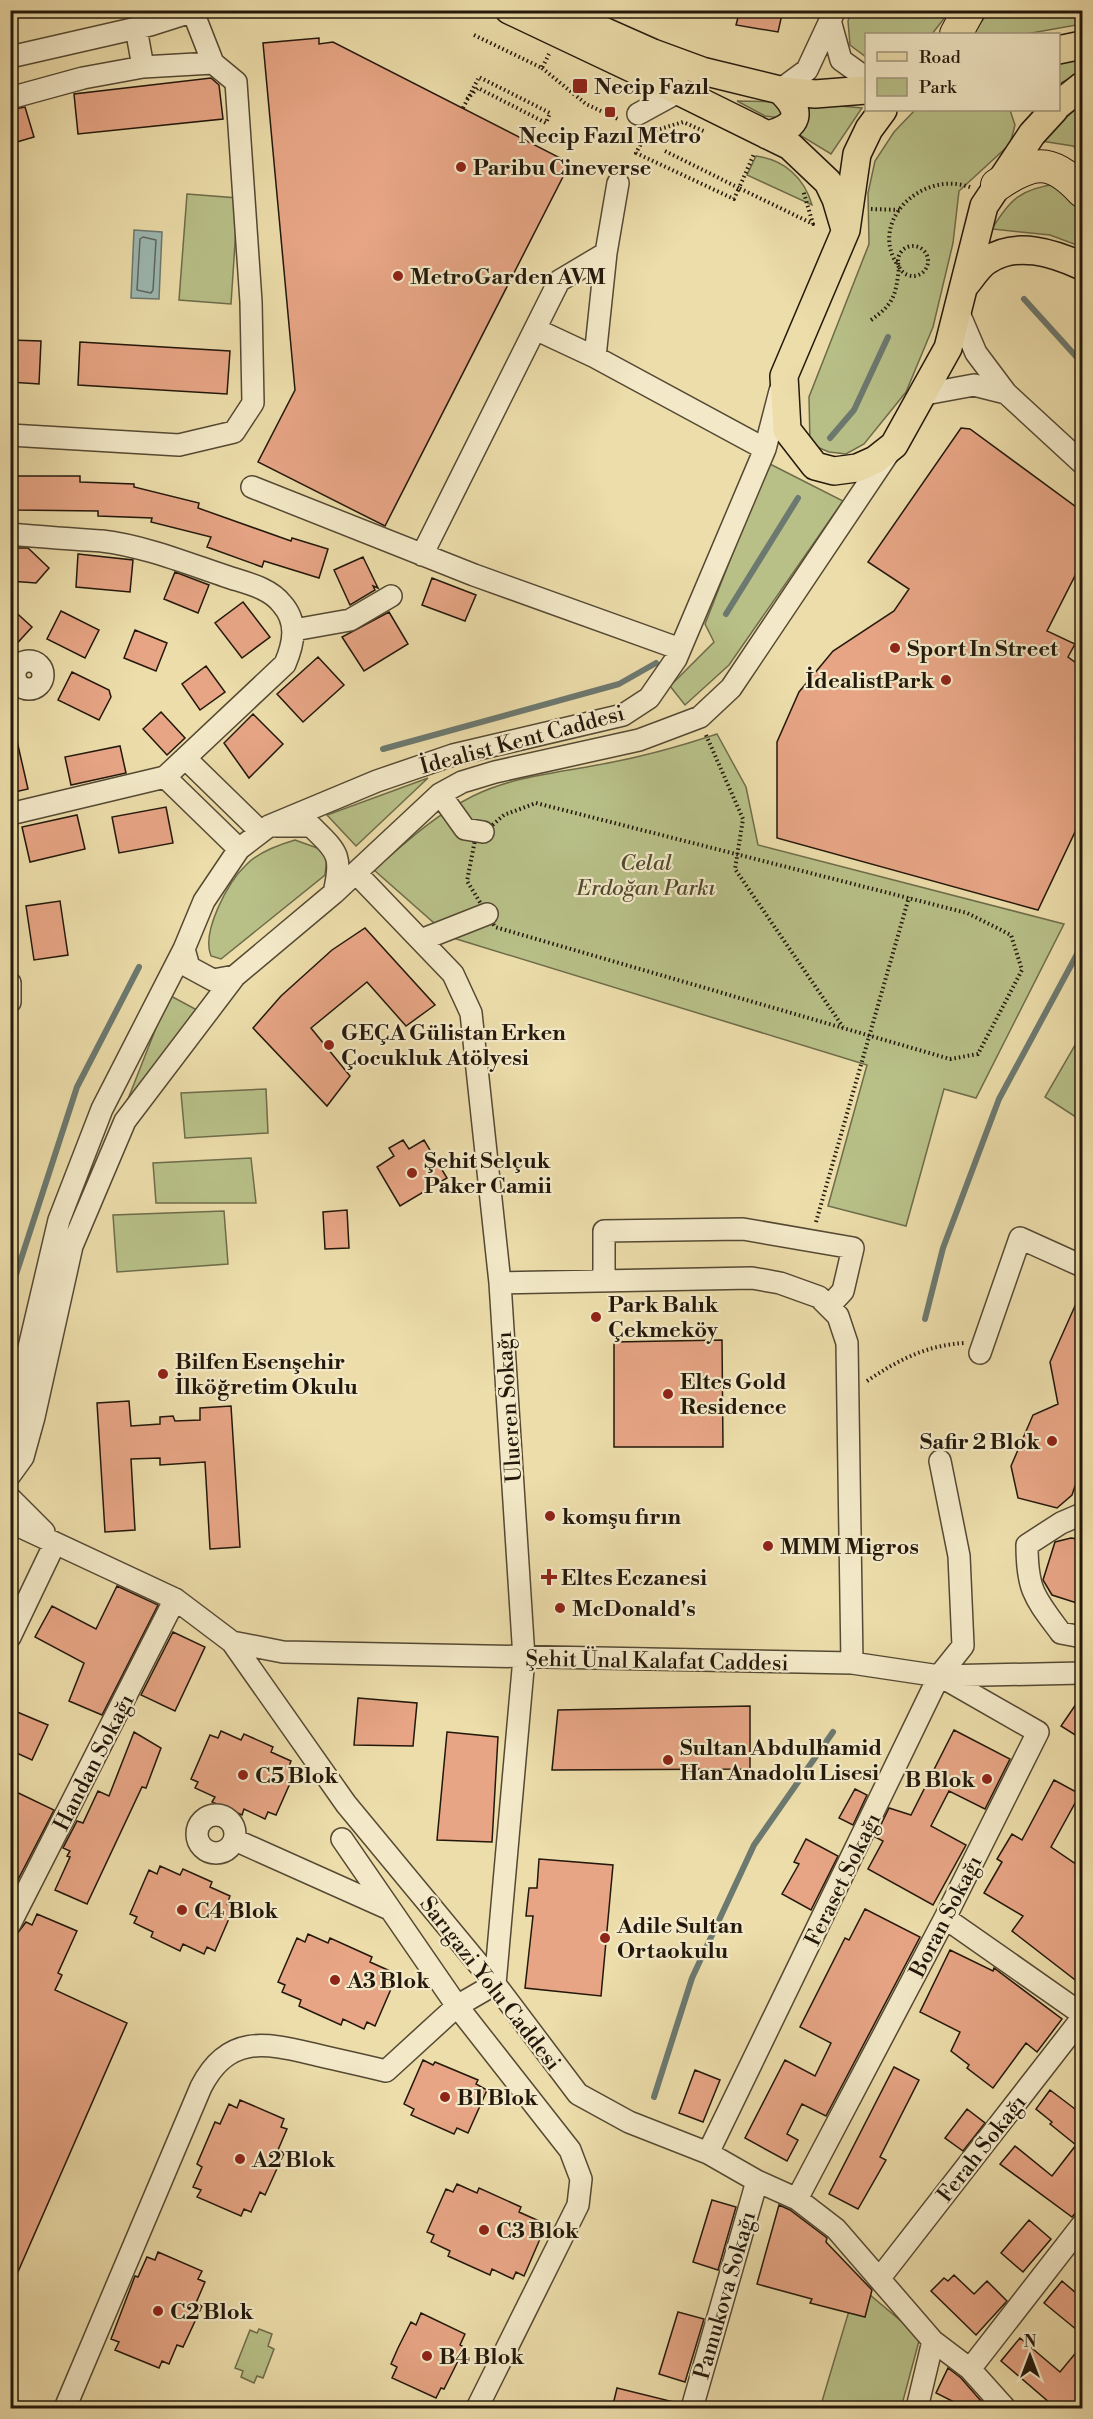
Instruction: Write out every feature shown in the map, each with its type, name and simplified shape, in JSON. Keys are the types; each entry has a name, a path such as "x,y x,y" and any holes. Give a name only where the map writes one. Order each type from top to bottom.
{"highway":[{"path":"957,33 969,10"},
{"path":"994,191 1022,168 1040,166 1057,170 1071,178 1083,191"}],"main road":[{"path":"509,10 680,91 761,149 790,146 828,182 847,219"},
{"path":"556,10 653,53 702,71 780,90 815,94 865,90"},
{"path":"1060,50 1083,45"},
{"path":"1060,104 1083,86"},
{"path":"761,149 792,123 796,112 793,102 780,90"},
{"name":"İdealist Kent Caddesi","path":"882,111 869,129 857,154 847,219 784,376 787,430 815,465 834,471 857,468 875,460 894,445 925,394 948,348 966,284 974,236 984,206 1033,122 1052,111"},
{"path":"966,284 986,260 1006,252 1034,250 1083,266"}],"street":[{"path":"10,435 179,445 234,432 253,403 251,302 236,82 213,63 195,11 136,28 13,52"},
{"path":"780,90 807,70 833,17"},
{"path":"833,17 841,60 865,77"},
{"path":"136,28 143,67"},
{"path":"10,98 83,78 143,67 213,63"},
{"path":"634,122 680,91"},
{"path":"595,357 606,253 618,183"},
{"path":"422,555 559,281 606,253"},
{"path":"958,311 976,353 1006,393 1083,463"},
{"path":"535,329 595,357 765,449"},
{"name":"İdealist Kent Caddesi","path":"10,1428 59,1220 102,1109 184,949 204,901 239,849 265,829 377,781 453,755 623,715 649,698 680,649 765,449 784,376"},
{"path":"925,394 974,385 1006,393"},
{"name":"İdealist Kent Caddesi","path":"10,1475 23,1457 34,1417 72,1246 124,1121 235,976 334,893 440,794 462,782 495,772 639,740 698,718 731,688 894,445"},
{"path":"252,487 422,555 680,649"},
{"path":"10,534 78,542 103,542 182,560 262,588 275,596 288,612 294,630 293,646 285,664 165,777 10,814"},
{"path":"294,630 350,620 391,596"},
{"path":"185,758 265,829 311,826 335,850 340,868 334,893"},
{"path":"165,777 239,849"},
{"path":"440,794 465,828 483,832"},
{"name":"Ulueren Sokağı","path":"356,873 453,974 471,1014 500,1283 524,1658 495,1984"},
{"path":"421,940 487,914"},
{"path":"184,949 189,967 213,980 235,976"},
{"path":"10,983 10,1002"},
{"path":"604,1280 604,1231 743,1229 853,1248 843,1291 830,1305"},
{"path":"980,1353 1020,1238 1083,1266"},
{"path":"500,1283 752,1278 805,1291 830,1305 844,1330 849,1392 852,1663"},
{"name":"Feraset Sokağı","path":"708,2153 939,1676 963,1646 959,1556 940,1461"},
{"path":"10,1498 55,1543 10,1637"},
{"path":"1083,1514 1061,1523 1027,1545 1033,1595 1061,1633 1083,1637"},
{"name":"Sarıgazi Yolu Caddesi","path":"10,1522 175,1599 232,1642 346,1804 495,1984 578,2094 629,2121 708,2153 757,2181 797,2199 836,2229 933,2340 970,2369 1005,2409"},
{"name":"Handan Sokağı","path":"10,1924 175,1599"},
{"name":"Şehit Ünal Kalafat Caddesi","path":"232,1642 283,1652 852,1663 939,1676 1083,1673"},
{"name":"Boran Sokağı","path":"797,2199 945,1918 1038,1732 939,1676"},
{"path":"342,1839 457,2006 562,2138 578,2167 581,2179 578,2205 477,2409"},
{"path":"235,1840 388,1908"},
{"path":"945,1918 1083,2016"},
{"path":"65,2409 201,2086 214,2065 233,2051 268,2044 386,2071 457,2006 495,1984"},
{"name":"Ferah Sokağı","path":"879,2278 1083,2016"},
{"name":"Pamukova Sokağı","path":"692,2409 757,2181"},
{"path":"970,2369 1083,2225"},
{"path":"917,2409 933,2340"}],"path":[{"path":"474,35 542,68 586,104 634,122 647,133"},
{"path":"542,68 548,53"},
{"path":"463,108 467,99 479,78 550,113 546,123 478,88 467,99"},
{"path":"713,136 683,122 647,133 636,153 734,198 761,149"},
{"path":"744,150 761,149"},
{"path":"665,151 813,224 801,188"},
{"path":"871,320 886,310 897,293 899,267 898,258 903,250 917,247 925,252 927,266 920,274 911,276 899,267 892,258 889,241 906,199 930,185 953,182 994,191"},
{"path":"847,219 900,210"},
{"path":"698,718 743,819 735,869 844,1028"},
{"path":"536,803 738,853 967,913 1011,935 1022,970 978,1054 950,1059 495,927 467,881 475,840 504,815 536,803"},
{"path":"813,1240 909,897"},
{"path":"849,1392 899,1360 917,1352 964,1342 980,1353"}],"green space":[{"path":"851,10 950,11 933,33 865,33 865,56 850,45 848,21"},
{"path":"989,11 1074,11 1082,24 1032,33 974,33"},
{"path":"1082,58 1082,72 1060,83 1060,62"},
{"path":"737,101 781,102 784,111 781,118 765,116"},
{"path":"806,103 862,108 831,154 798,134"},
{"path":"1082,103 1082,154 1073,146 1041,141"},
{"path":"914,111 1010,111 1015,125 1010,144 959,191 953,243 933,327 906,392 864,444 846,454 829,452 810,444 809,397 869,244 868,193 875,161 894,132"},
{"path":"756,156 775,161 792,172 804,186 812,205 747,175"},
{"path":"1056,184 1082,200 1082,247 1050,235 992,229 1005,210 1018,197 1034,189"},
{"path":"187,194 238,198 231,304 179,300"},
{"path":"768,463 843,501 729,665 685,705 670,686 714,642 705,624"},
{"name":"Celal Erdoğan Parkı","path":"717,734 746,787 758,845 1064,924 976,1098 944,1089 906,1226 828,1206 867,1065 450,937 374,870 433,820 459,803 503,784 643,756"},
{"path":"428,778 356,846 327,815"},
{"path":"295,840 320,849 327,857 325,875 221,959 211,956 209,946 213,921 224,895 239,873 251,860 262,853"},
{"path":"169,995 197,1010 128,1099"},
{"path":"1082,1033 1082,1121 1045,1097"},
{"path":"266,1089 268,1133 185,1138 181,1093"},
{"path":"251,1158 256,1203 156,1203 153,1163"},
{"path":"224,1211 228,1264 117,1272 113,1215"},
{"path":"857,2284 920,2337 901,2408 820,2408"},
{"path":"259,2329 272,2334 268,2346 274,2349 263,2378 257,2376 254,2383 241,2377 243,2371 235,2368 250,2330 257,2333"}],"water":[{"path":"134,230 162,232 159,299 131,298"}],"building":[{"path":"740,10 783,10 778,32 736,25"},
{"name":"MetroGarden AVM","path":"319,38 319,44 333,42 570,163 385,526 258,462 295,390 263,43"},
{"path":"211,78 219,85 223,119 78,134 74,94"},
{"path":"25,107 34,137 10,144 10,110"},
{"path":"10,340 41,341 39,384 10,382"},
{"path":"80,342 230,351 227,394 78,385"},
{"name":"İdealistPark","path":"961,428 970,429 1083,512 1083,560 1047,631 1075,644 1068,657 1083,668 1083,815 1038,910 777,838 777,742 799,692 833,651 894,611 909,589 868,562"},
{"path":"15,476 80,476 80,482 134,484 134,487 199,503 198,508 291,541 292,538 328,549 319,578 264,561 262,567 207,547 211,537 151,522 152,518 98,516 98,511 15,510"},
{"path":"18,548 28,548 49,568 36,583 10,581 10,556"},
{"path":"78,554 133,560 130,592 76,587"},
{"path":"363,557 378,588 373,586 375,590 350,605 334,570"},
{"path":"175,572 209,585 198,613 164,599"},
{"path":"432,578 476,595 465,621 422,605"},
{"path":"243,602 270,637 242,658 215,623"},
{"path":"10,607 32,627 10,651"},
{"path":"61,611 99,630 85,658 47,639"},
{"path":"389,612 408,644 364,671 342,637"},
{"path":"135,630 167,643 156,671 124,658"},
{"path":"318,657 344,685 303,722 277,694"},
{"path":"206,666 225,692 200,710 182,684"},
{"path":"72,672 109,690 111,697 99,720 58,700"},
{"path":"161,712 185,738 167,755 143,729"},
{"path":"253,714 283,744 249,778 224,743"},
{"path":"17,741 28,789 10,793 10,742"},
{"path":"120,746 126,773 71,785 65,757"},
{"path":"166,807 173,843 119,853 112,817"},
{"path":"77,815 85,849 30,862 22,827"},
{"path":"60,901 68,955 34,960 26,906"},
{"name":"GEÇA Gülistan Erken Çocukluk Atölyesi","path":"365,928 435,1005 406,1026 367,982 311,1028 350,1076 327,1106 253,1028 281,996 332,950"},
{"name":"Şehit Selçuk Paker Camii","path":"403,1140 409,1149 424,1140 447,1178 400,1206 377,1167 394,1156 389,1148"},
{"path":"347,1210 349,1248 325,1249 323,1212"},
{"name":"Safir 2 Blok","path":"1083,1288 1083,1462 1072,1495 1057,1508 1018,1498 1011,1466 1033,1415 1058,1404 1050,1362"},
{"name":"Eltes Gold Residence","path":"722,1340 723,1447 614,1447 614,1342"},
{"path":"129,1401 131,1426 160,1424 160,1417 173,1416 175,1421 200,1420 200,1408 231,1406 240,1547 210,1549 205,1462 160,1465 160,1458 131,1459 135,1530 105,1532 97,1403"},
{"path":"1071,1538 1083,1540 1083,1605 1052,1595 1043,1580 1055,1542"},
{"path":"117,1586 158,1605 102,1715 69,1701 84,1663 35,1637 52,1606 96,1629"},
{"path":"173,1632 205,1647 175,1711 141,1695"},
{"path":"1083,1694 1083,1740 1061,1726"},
{"path":"358,1698 417,1703 413,1746 354,1745"},
{"name":"Sultan Abdulhamid Han Anadolu Lisesi","path":"750,1706 750,1769 552,1770 558,1710"},
{"path":"10,1709 48,1725 32,1760 10,1750"},
{"path":"954,1730 1010,1759 985,1809 949,1791 931,1826 966,1845 933,1905 868,1869 883,1841 875,1837 889,1808 911,1815"},
{"name":"C5 Blok","path":"221,1731 241,1740 244,1734 273,1747 271,1752 291,1761 288,1769 295,1772 276,1815 268,1812 265,1819 244,1809 242,1815 212,1802 215,1797 195,1788 198,1782 191,1779 210,1735 218,1738"},
{"path":"134,1732 161,1748 146,1788 142,1787 87,1904 55,1890 70,1857 67,1856 70,1851 63,1848 77,1821 83,1823 98,1791 109,1796"},
{"path":"447,1732 498,1737 492,1842 437,1840"},
{"path":"1054,1780 1080,1794 1051,1847 1083,1869 1083,1986 1012,1931 1023,1916 984,1893 1002,1862 997,1859 1012,1834 1022,1840"},
{"path":"10,1789 54,1810 10,1895"},
{"path":"855,1789 867,1795 853,1825 839,1818"},
{"path":"806,1839 838,1856 811,1910 782,1894 799,1864 794,1862"},
{"name":"Adile Sultan Ortaokulu","path":"539,1859 613,1865 601,1996 525,1988 533,1916 526,1916 529,1888 537,1888"},
{"name":"C4 Blok","path":"160,1866 180,1875 183,1869 212,1882 210,1887 230,1896 227,1904 234,1907 215,1951 207,1947 204,1954 183,1944 180,1951 151,1937 153,1932 134,1923 137,1917 130,1914 149,1870 157,1874"},
{"path":"865,1909 920,1937 826,2116 802,2104 787,2134 798,2140 787,2161 745,2138 785,2060 815,2076 831,2043 800,2027 845,1938 849,1940"},
{"path":"37,1914 77,1931 58,1973 62,1975 55,1990 127,2023 10,2290 10,1937 17,1934 26,1922 32,1925"},
{"name":"A3 Blok","path":"308,1934 328,1943 330,1938 372,1957 370,1962 390,1971 387,1978 394,1982 375,2026 367,2022 364,2029 343,2019 341,2025 299,2006 301,2000 282,1992 285,1985 278,1982 297,1938 305,1942"},
{"path":"950,1950 993,1971 994,1968 1062,2019 1037,2052 1026,2043 993,2088 967,2068 969,2065 951,2051 960,2032 920,2012"},
{"name":"B1 Blok","path":"423,2060 433,2065 435,2062 478,2080 476,2084 487,2090 468,2133 457,2128 454,2134 411,2115 414,2109 404,2104"},
{"path":"894,2067 919,2080 880,2157 886,2160 858,2209 829,2194"},
{"path":"695,2070 720,2080 703,2122 679,2113"},
{"path":"1050,2090 1083,2115 1082,2206 1072,2217 1000,2164 1015,2146 1052,2176 1076,2145 1036,2109"},
{"name":"A2 Blok","path":"240,2100 284,2119 281,2127 287,2129 278,2150 284,2153 265,2195 260,2192 251,2212 244,2209 241,2216 197,2197 201,2190 193,2187 202,2167 197,2164 215,2122 220,2124 229,2104 237,2108"},
{"path":"967,2109 985,2123 963,2151 945,2138"},
{"name":"C3 Blok","path":"457,2184 477,2193 479,2188 521,2207 519,2212 539,2221 536,2229 543,2232 524,2276 516,2272 513,2279 492,2269 490,2275 448,2256 450,2251 431,2242 434,2235 427,2232 446,2189 453,2192"},
{"path":"712,2200 736,2207 718,2270 693,2262"},
{"path":"779,2205 790,2210 827,2238 826,2242 872,2290 865,2317 810,2303 812,2299 757,2284"},
{"path":"1029,2220 1051,2239 1023,2272 1001,2253"},
{"name":"C2 Blok","path":"158,2252 202,2271 198,2279 205,2282 196,2303 202,2306 183,2347 177,2345 169,2364 162,2361 159,2368 115,2350 119,2342 111,2339 135,2276 138,2277 147,2257 155,2260"},
{"path":"954,2275 974,2294 987,2281 1007,2301 976,2335 931,2291 944,2278 948,2281"},
{"path":"1062,2281 1083,2299 1083,2335 1044,2303"},
{"path":"678,2312 704,2319 685,2382 659,2374"},
{"name":"B4 Blok","path":"421,2313 465,2334 460,2345 464,2347 457,2363 444,2389 441,2388 436,2398 392,2378 397,2367 391,2364 398,2348 411,2322 416,2325"},
{"path":"1020,2338 1060,2372 1083,2344 1083,2404 1079,2409 1057,2409 1001,2361"},
{"path":"948,2368 961,2378 988,2409 968,2409 936,2393"},
{"path":"617,2388 678,2403 678,2409 612,2409"}],"waterway":[{"path":"1024,299 1082,363"},
{"path":"830,438 854,410 888,337"},
{"path":"726,614 798,498"},
{"path":"383,749 619,684 656,663"},
{"path":"925,1319 943,1248 999,1099 1082,945"},
{"path":"10,1293 77,1087 139,967"},
{"path":"654,2097 692,1978 754,1845 833,1732"}],"place":[{"name":"Necip Fazıl","path":"580,86"},
{"name":"Necip Fazıl Metro","path":"610,112"},
{"name":"Paribu Cineverse","path":"461,167"},
{"name":"MetroGarden AVM","path":"398,276"},
{"name":"Sport In Street","path":"895,648"},
{"name":"İdealistPark","path":"946,680"},
{"name":"GEÇA Gülistan Erken Çocukluk Atölyesi","path":"329,1045"},
{"name":"Şehit Selçuk Paker Camii","path":"412,1173"},
{"name":"Park Balık Çekmeköy","path":"596,1317"},
{"name":"Bilfen Esenşehir İlköğretim Okulu","path":"163,1374"},
{"name":"Eltes Gold Residence","path":"668,1394"},
{"name":"Safir 2 Blok","path":"1052,1441"},
{"name":"komşu fırın","path":"550,1516"},
{"name":"MMM Migros","path":"768,1546"},
{"name":"Eltes Eczanesi","path":"549,1577"},
{"name":"McDonald's","path":"560,1608"},
{"name":"Sultan Abdulhamid Han Anadolu Lisesi","path":"668,1760"},
{"name":"C5 Blok","path":"243,1775"},
{"name":"B Blok","path":"987,1779"},
{"name":"C4 Blok","path":"182,1910"},
{"name":"Adile Sultan Ortaokulu","path":"605,1938"},
{"name":"A3 Blok","path":"335,1980"},
{"name":"B1 Blok","path":"445,2097"},
{"name":"A2 Blok","path":"240,2159"},
{"name":"C3 Blok","path":"484,2230"},
{"name":"C2 Blok","path":"158,2311"},
{"name":"B4 Blok","path":"427,2356"}]}
